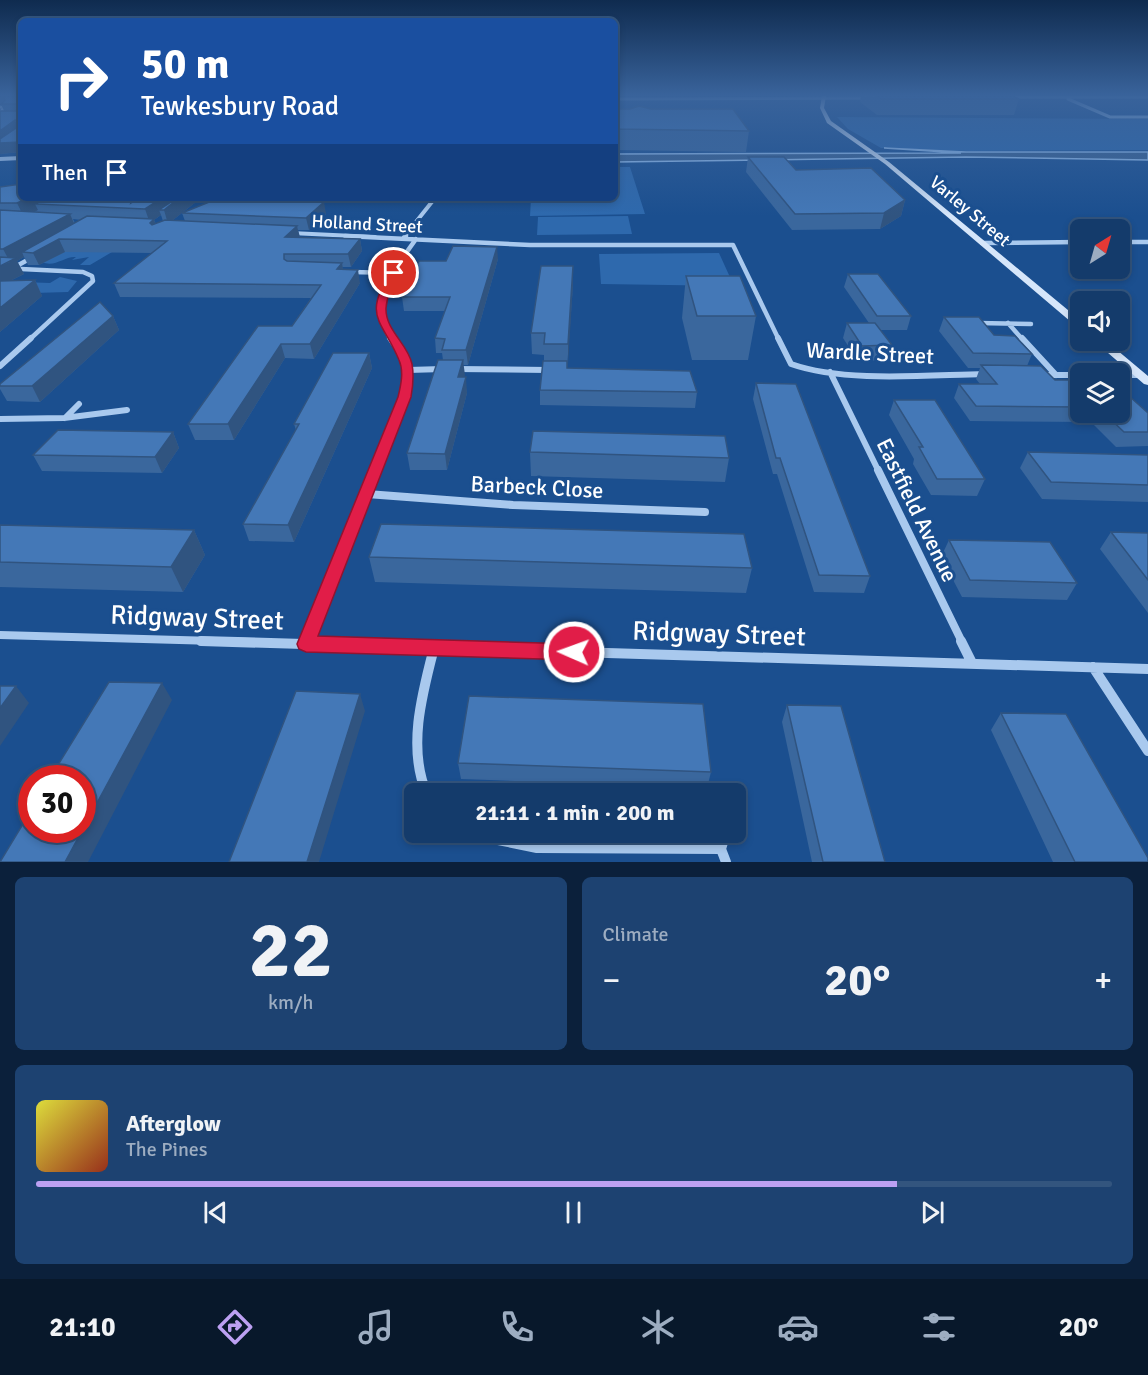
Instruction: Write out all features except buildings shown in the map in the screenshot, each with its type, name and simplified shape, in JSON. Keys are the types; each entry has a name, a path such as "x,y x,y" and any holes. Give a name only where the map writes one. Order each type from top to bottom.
{"street":[{"name":"Varley Street","path":"850,136 887,163 1070,317"},
{"path":"0,159 18,158"},
{"path":"403,239 433,201"},
{"name":"Holland Street","path":"286,233 530,245 733,245"},
{"path":"306,644 404,397 408,370 402,353 381,320 384,292 416,239"},
{"path":"1130,242 1148,242"},
{"path":"982,243 1070,243"},
{"name":"Wardle Street","path":"733,245 791,364 807,371 997,374"},
{"path":"12,269 41,252"},
{"path":"0,268 83,272 92,276 93,281 0,366"},
{"path":"347,272 394,273"},
{"path":"974,323 1031,324"},
{"path":"1008,323 1056,375"},
{"path":"1111,351 1148,382"},
{"path":"408,370 555,370"},
{"name":"Eastfield Avenue","path":"830,372 972,663"},
{"path":"1033,375 1070,375"},
{"path":"1130,375 1139,375"},
{"path":"64,418 79,404"},
{"path":"0,419 64,418 128,410"},
{"name":"Barbeck Close","path":"366,494 513,506 705,513"},
{"name":"Ridgway Street","path":"0,635 1148,669"},
{"path":"424,783 416,746 424,685 434,648"},
{"path":"1093,667 1148,751"},
{"path":"512,843 537,848 721,849"},
{"path":"723,843 721,849 726,862"}],"shaded area":[{"path":"861,136 1148,136 1148,150 967,151 881,148"},
{"path":"884,148 966,152 1148,152 1148,160 966,157 618,162 618,154 961,153"},
{"path":"618,167 630,167 645,214 530,216 531,201 618,201"},
{"path":"628,216 632,234 537,235 538,217"},
{"path":"83,236 112,252 90,265 80,265 89,257 72,260 76,257 72,257 51,264 42,262"},
{"path":"719,253 734,286 601,284 599,254"},
{"path":"60,277 77,281 68,292 0,294 21,282 50,283"}],"route":[{"path":"394,273 384,292 380,311 385,328 406,361 408,370 404,397 306,644 574,652"}]}
